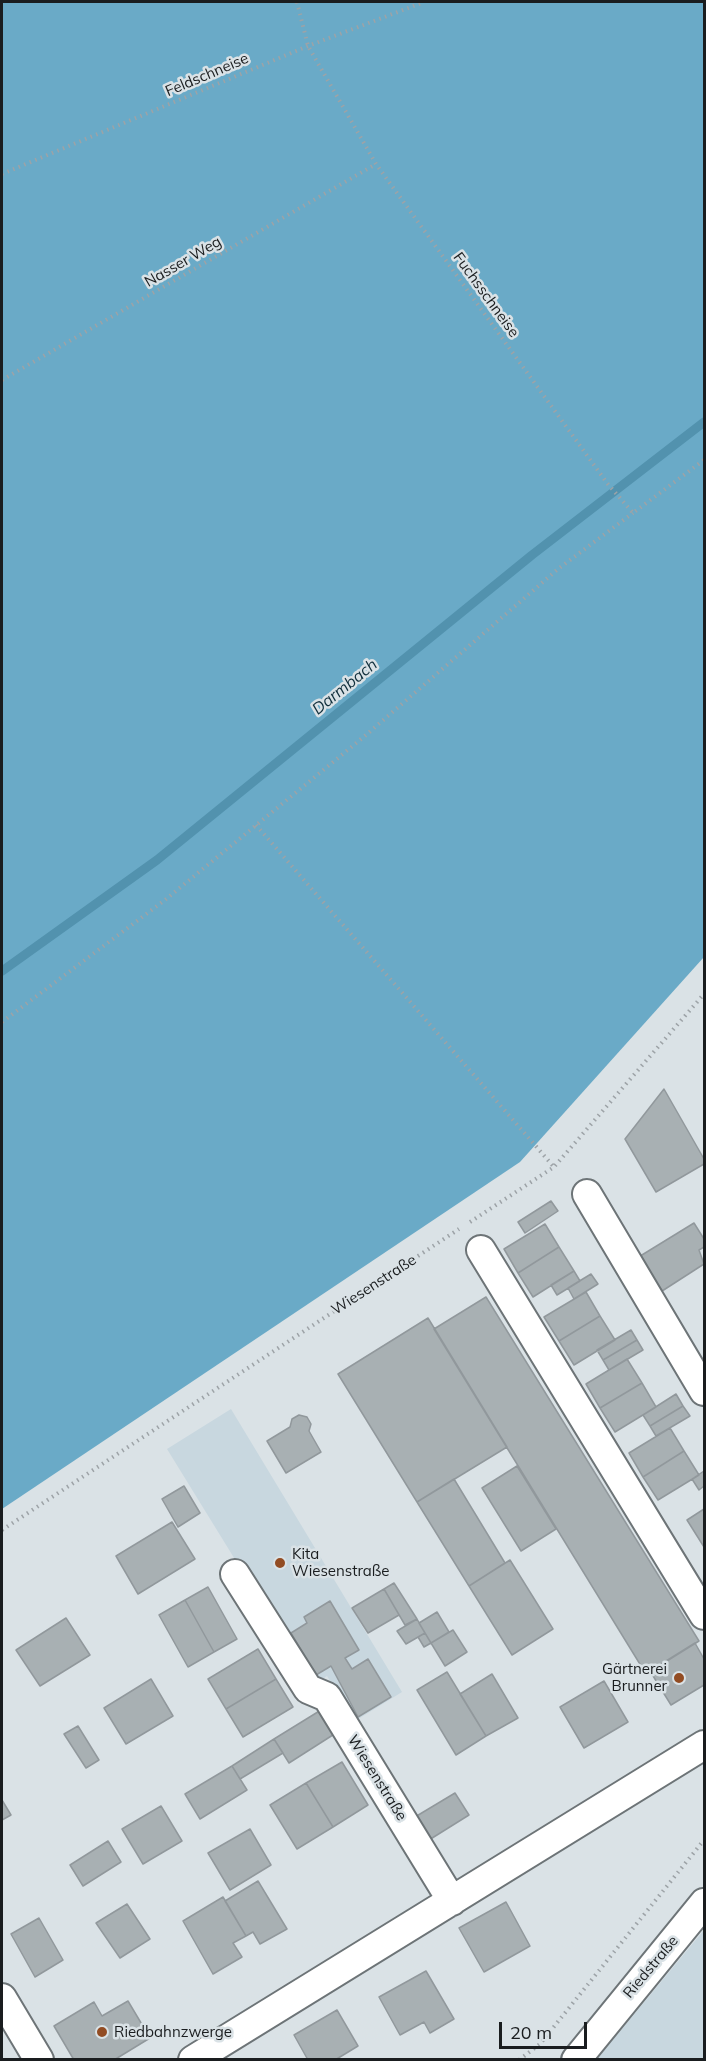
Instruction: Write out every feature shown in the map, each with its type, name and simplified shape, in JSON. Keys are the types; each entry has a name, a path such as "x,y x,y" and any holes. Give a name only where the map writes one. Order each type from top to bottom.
{"street":[{"path":"587,1194 705,1391"},
{"path":"481,1250 705,1615"},
{"name":"Wiesenstraße","path":"235,1574 308,1689 327,1697 452,1901"},
{"path":"192,2060 705,1745"},
{"name":"Riedstraße","path":"576,2060 705,1903"},
{"path":"2,1998 39,2060"}],"path":[{"name":"Fuchsschneise","path":"297,2 308,46 376,164 607,483 633,513"},
{"name":"Feldschneise","path":"2,174 308,46 424,2"},
{"name":"Nasser Weg","path":"2,380 376,164"},
{"path":"2,1022 165,900 558,569 705,460"},
{"path":"256,825 554,1167"},
{"name":"Wiesenstraße","path":"2,1530 554,1167 705,994"},
{"path":"519,2060 540,2044 705,1840"}],"shaded area":[{"path":"2,2 704,2 704,957 520,1162 2,1509"},
{"name":"Kita Wiesenstraße","path":"231,1409 402,1692 355,1721 327,1676 319,1681 308,1678 167,1449"},
{"path":"704,1930 704,2059 597,2059"}],"building":[{"path":"664,1089 704,1159 704,1164 656,1192 625,1139"},
{"path":"551,1201 558,1211 525,1233 518,1222"},
{"path":"694,1223 704,1239 704,1247 699,1250 704,1264 659,1293 637,1258"},
{"path":"545,1224 559,1247 518,1273 504,1249"},
{"path":"559,1247 574,1271 533,1297 518,1273"},
{"path":"574,1271 580,1281 557,1295 551,1285"},
{"path":"591,1274 598,1284 574,1299 568,1288"},
{"path":"586,1292 600,1316 559,1341 544,1317"},
{"path":"486,1297 699,1641 646,1674 434,1329"},
{"path":"600,1316 615,1340 574,1365 559,1341"},
{"path":"428,1318 507,1447 417,1502 338,1374"},
{"path":"631,1330 637,1340 603,1360 597,1350"},
{"path":"637,1340 643,1350 609,1370 603,1360"},
{"path":"627,1359 642,1383 600,1408 586,1384"},
{"path":"642,1383 656,1407 615,1432 600,1408"},
{"path":"676,1394 683,1406 650,1426 643,1415"},
{"path":"683,1406 690,1416 656,1436 650,1426"},
{"path":"299,1415 307,1417 311,1424 309,1431 321,1452 286,1473 267,1441 290,1427 292,1419"},
{"path":"670,1428 684,1451 643,1477 629,1453"},
{"path":"684,1451 699,1475 658,1500 643,1477"},
{"path":"517,1466 556,1529 521,1551 482,1488"},
{"path":"704,1471 704,1486 699,1490 692,1479"},
{"path":"454,1479 505,1563 469,1586 417,1502"},
{"path":"184,1486 200,1513 178,1527 162,1499"},
{"path":"704,1509 704,1547 687,1520"},
{"path":"172,1522 195,1559 138,1594 116,1556"},
{"path":"510,1560 553,1629 512,1655 469,1586"},
{"path":"394,1583 417,1619 405,1625 384,1589"},
{"path":"208,1587 237,1639 214,1652 185,1600"},
{"path":"384,1589 399,1615 368,1633 352,1608"},
{"path":"185,1600 214,1652 188,1667 159,1615"},
{"path":"330,1601 359,1650 345,1658 352,1669 368,1659 391,1697 358,1717 331,1666 316,1675 291,1633 307,1623 304,1617"},
{"path":"437,1612 449,1632 431,1643 419,1623"},
{"path":"66,1618 90,1655 40,1686 16,1650"},
{"path":"417,1619 425,1633 406,1644 397,1631"},
{"path":"453,1630 467,1652 445,1666 431,1643"},
{"path":"425,1633 431,1643 424,1647 418,1637"},
{"name":"Gärtnerei Brunner","path":"695,1643 704,1659 704,1685 671,1705 650,1671"},
{"path":"258,1649 276,1679 226,1709 208,1679"},
{"path":"447,1672 486,1736 456,1755 417,1690"},
{"path":"492,1674 518,1718 486,1736 460,1694"},
{"path":"151,1679 173,1716 126,1744 104,1708"},
{"path":"276,1679 293,1707 243,1737 226,1709"},
{"path":"604,1681 628,1722 584,1748 560,1707"},
{"path":"321,1710 336,1733 289,1763 274,1739"},
{"path":"78,1726 99,1760 86,1768 64,1734"},
{"path":"274,1739 283,1753 240,1779 232,1766"},
{"path":"342,1762 368,1805 333,1827 306,1783"},
{"path":"232,1766 247,1790 200,1819 185,1794"},
{"path":"306,1783 333,1827 297,1849 270,1805"},
{"path":"455,1793 469,1815 429,1840 415,1817"},
{"path":"2,1800 11,1815 2,1820"},
{"path":"161,1806 182,1841 143,1864 122,1829"},
{"path":"250,1829 271,1865 230,1890 208,1853"},
{"path":"108,1841 121,1862 83,1886 70,1865"},
{"path":"258,1881 287,1929 260,1944 253,1932 246,1936 225,1901"},
{"path":"223,1897 246,1936 233,1943 242,1957 213,1974 183,1921"},
{"path":"506,1902 530,1946 484,1972 459,1928"},
{"path":"127,1904 150,1939 120,1958 96,1923"},
{"path":"39,1918 63,1960 35,1977 11,1934"},
{"path":"426,1971 454,2019 430,2033 424,2022 400,2035 379,1997"},
{"name":"Riedbahnzwerge","path":"128,2001 150,2038 114,2060 74,2060 54,2026 94,2002 102,2016"},
{"path":"337,2010 358,2046 335,2060 308,2060 294,2035"}],"waterway":[{"name":"Darmbach","path":"2,971 157,860 532,555 704,422"}],"place":[{"name":"Kita Wiesenstraße","path":"280,1563"},
{"name":"Gärtnerei Brunner","path":"679,1678"},
{"name":"Riedbahnzwerge","path":"102,2032"}]}
